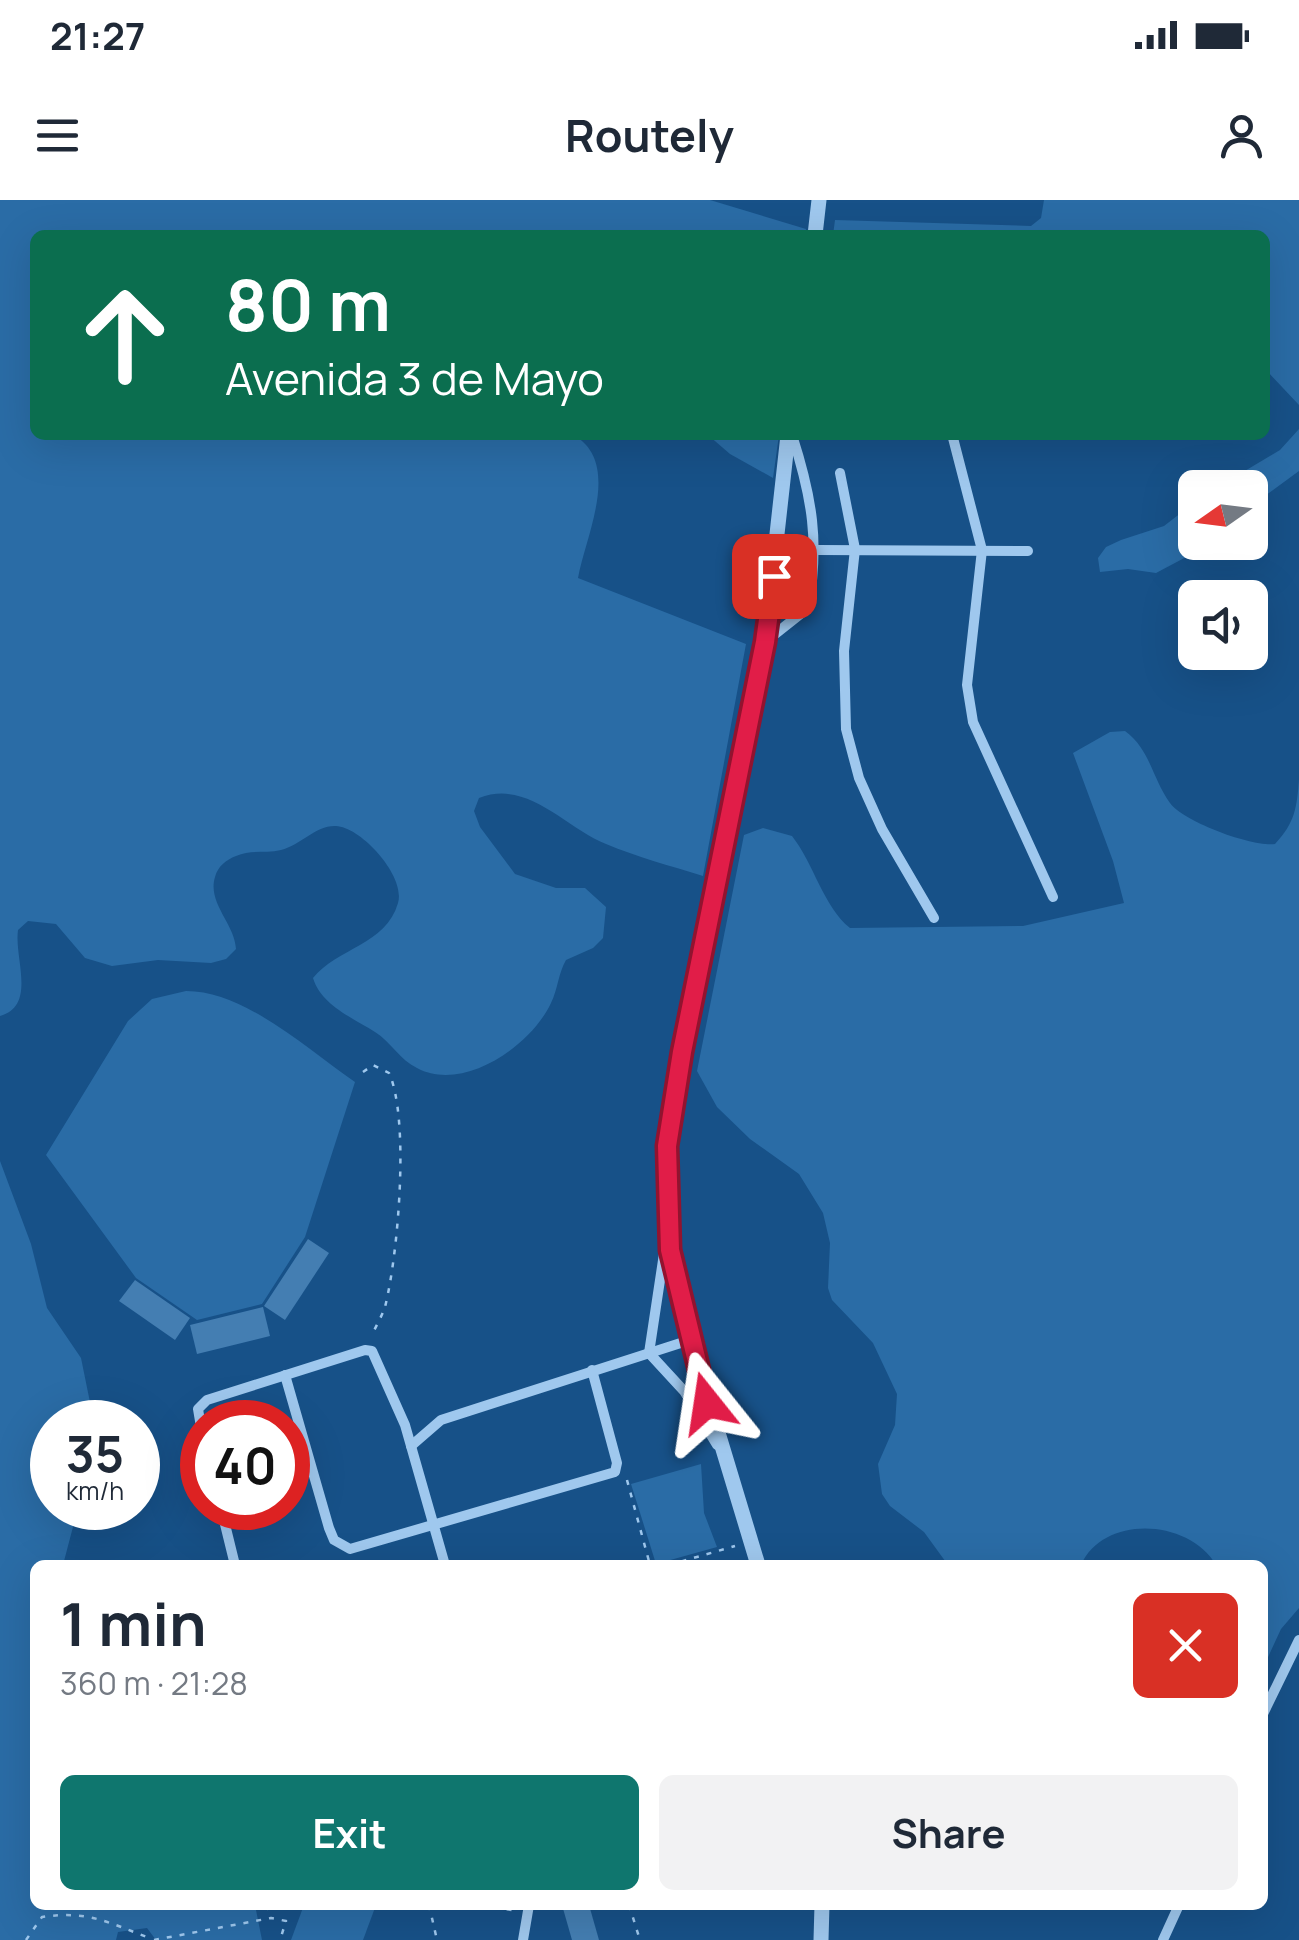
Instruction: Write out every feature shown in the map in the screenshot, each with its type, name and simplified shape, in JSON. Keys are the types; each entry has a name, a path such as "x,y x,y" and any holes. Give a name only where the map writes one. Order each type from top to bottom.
{"street":[{"path":"816,230 820,200"},
{"path":"648,1352 668,1226 667,1146 682,1052 765,642 789,440"},
{"path":"765,642 798,620 808,608 817,550 808,490 792,440"},
{"path":"954,440 982,550 967,686 973,722 1053,897"},
{"path":"840,473 855,549 844,651 846,729 858,778 882,830 934,918"},
{"path":"817,550 1028,551"},
{"path":"668,1226 690,1340 756,1560"},
{"path":"411,1446 440,1420 690,1340"},
{"path":"211,1400 365,1350 377,1357 411,1446 444,1560"},
{"path":"648,1352 684,1391 722,1455"},
{"path":"285,1374 334,1540 350,1548 615,1472 617,1463 592,1370"},
{"path":"226,1530 234,1560"},
{"path":"1268,1704 1299,1640"},
{"path":"523,1940 528,1910"},
{"path":"821,1940 822,1910"},
{"path":"1163,1940 1177,1910"}],"path":[{"path":"363,1072 373,1065 382,1067 394,1083 398,1100 400,1194 385,1308 365,1350"},
{"path":"615,1472 627,1478 649,1560"},
{"path":"687,1560 750,1542"},
{"path":"268,1910 271,1918"},
{"path":"430,1910 437,1940"},
{"path":"631,1910 640,1940"},
{"path":"26,1940 42,1917 71,1912 84,1913 154,1940 271,1918 286,1921 280,1940"}],"shaded area":[{"path":"0,200 710,200 806,229 30,230 30,440 579,440 596,463 598,481 593,521 578,578 746,644 703,876 606,844 530,800 497,794 479,798 474,811 480,827 515,874 556,888 585,888 606,907 603,938 593,948 566,960 541,1019 528,1035 494,1061 455,1074 435,1074 417,1068 381,1036 323,996 313,978 383,928 392,917 399,892 388,867 369,844 346,828 336,826 281,850 242,854 220,867 215,877 215,896 236,949 226,959 211,963 158,960 112,966 85,958 56,924 28,921 18,930 21,992 11,1010 0,1016"},
{"path":"1044,200 1299,200 1299,405 1270,374 1270,230 834,230 835,220 1031,226 1041,218"},
{"path":"1299,429 1299,471 1268,494 1268,470 1246,470 1280,450"},
{"path":"714,440 778,440 773,478 730,454"},
{"path":"1178,515 1181,560 1156,573 1128,569 1100,572 1098,558 1106,547 1164,526"},
{"path":"1125,731 1140,746 1164,793 1178,810 1235,837 1275,844 1294,814 1299,779 1299,1608 1281,1629 1268,1657 1268,1560 1212,1560 1187,1538 1147,1529 1127,1530 1108,1537 1092,1548 1084,1560 944,1560 924,1532 890,1506 882,1494 878,1464 895,1425 897,1394 873,1343 832,1300 828,1288 830,1243 823,1213 799,1174 750,1139 717,1107 697,1071 744,835 763,828 792,836 826,897 850,928 1023,926 1124,903 1113,861 1073,753 1110,732"},
{"path":"186,991 208,994 253,1011 355,1082 305,1237 262,1304 197,1320 136,1278 46,1155 128,1021 152,999"},
{"path":"0,1161 31,1244 47,1308 81,1358 90,1400 30,1400 30,1530 72,1530 64,1560 30,1560 30,1910 256,1910 262,1940 156,1940 147,1928 118,1932 116,1940 0,1940"},
{"path":"701,1464 704,1513 717,1547 670,1560 655,1560 631,1484"},
{"path":"302,1910 374,1910 363,1940 291,1940"}],"building":[{"path":"308,1239 329,1253 285,1320 264,1306"},
{"path":"135,1280 190,1318 175,1340 119,1301"},
{"path":"263,1307 270,1336 197,1354 190,1325"},
{"path":"563,1910 590,1910 599,1940 572,1940"}],"route":[{"path":"707,1403 670,1250 667,1146 682,1052 765,642 774,576"}]}
